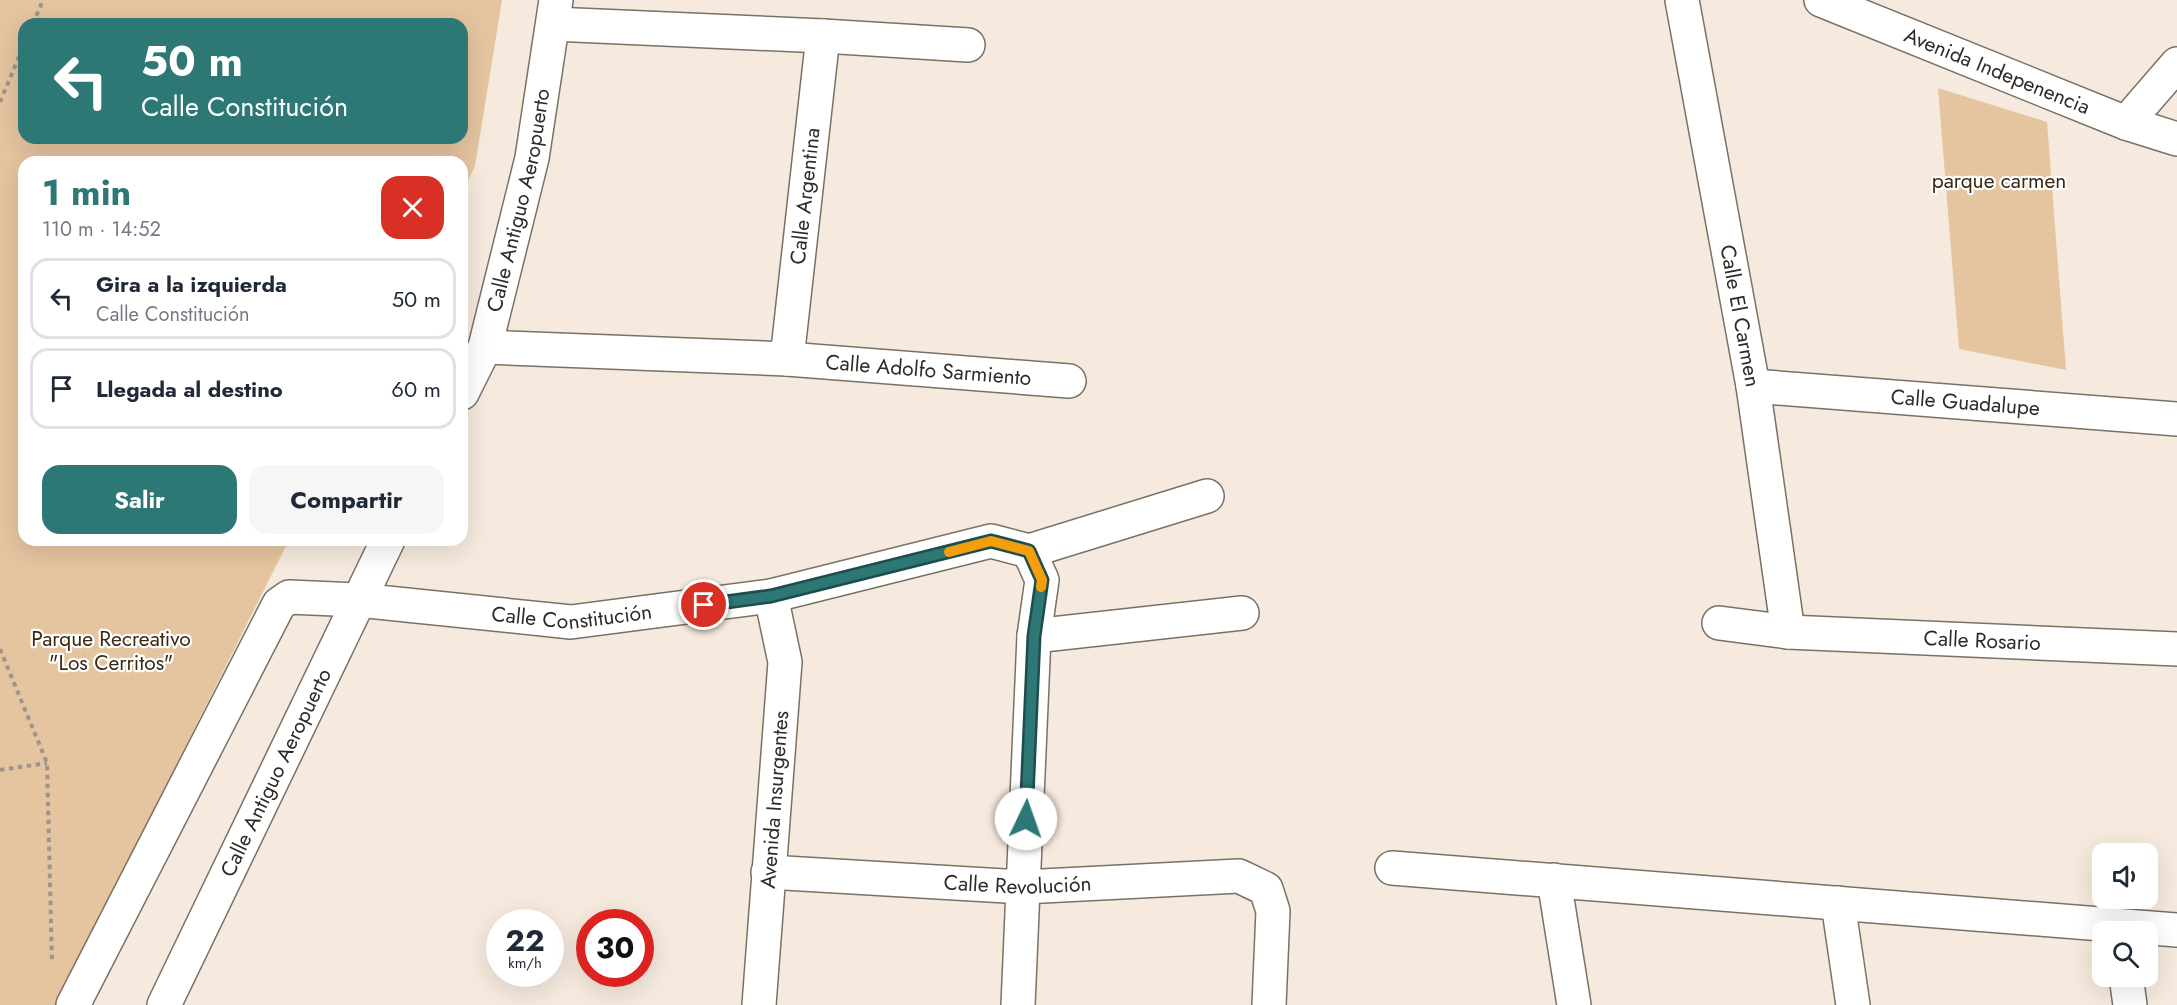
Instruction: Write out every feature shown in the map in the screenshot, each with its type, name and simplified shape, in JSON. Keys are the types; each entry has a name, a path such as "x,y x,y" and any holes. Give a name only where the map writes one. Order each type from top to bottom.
{"street":[{"name":"Calle El Carmen","path":"1682,0 1753,386 1788,632"},
{"name":"Avenida Indepenencia","path":"1821,0 2126,123 2177,139"},
{"path":"555,12 823,36 968,45"},
{"name":"Calle Antiguo Aeropuerto","path":"468,381 485,347 532,158 555,12"},
{"name":"Calle Argentina","path":"787,359 823,36"},
{"path":"2126,123 2177,64"},
{"name":"Calle Adolfo Sarmiento","path":"485,347 787,359 1069,381"},
{"name":"Calle Guadalupe","path":"1753,386 2177,419"},
{"path":"1018,1005 1034,636 1042,580 1029,551 1206,496"},
{"name":"Calle Constitución","path":"73,1005 279,604 289,597 358,600 572,622 771,596 991,541 1029,551"},
{"name":"Calle Antiguo Aeropuerto","path":"164,1005 385,546"},
{"name":"Avenida Insurgentes","path":"759,1005 785,662 771,596"},
{"path":"1034,636 1242,614"},
{"name":"Calle Rosario","path":"1719,623 1788,632 2177,649"},
{"path":"1392,868 1838,903 2092,927"},
{"name":"Calle Revolución","path":"768,872 1023,887 1239,876 1266,889 1273,911 1269,1005"},
{"path":"1554,880 1574,1005"},
{"path":"1838,903 1853,1005"},
{"path":"2158,930 2177,930"},
{"path":"2128,987 2130,1005"}],"path":[{"path":"36,18 43,0"},
{"path":"0,102 18,59"},
{"path":"0,649 48,763 53,970"},
{"path":"0,770 48,763"}],"green space":[{"name":"Parque Recreativo \"Los Cerritos\"","path":"0,0 502,0 475,166 468,181 468,156 18,156 18,546 286,546 56,1005 0,1005"},
{"name":"parque carmen","path":"1938,88 2047,122 2066,370 1959,349"}],"slow traffic":[{"path":"949,552 991,541 1029,551 1042,580 1041,587"}],"route":[{"path":"704,605 771,596 991,541 1029,551 1042,580 1034,636 1026,819"}]}
